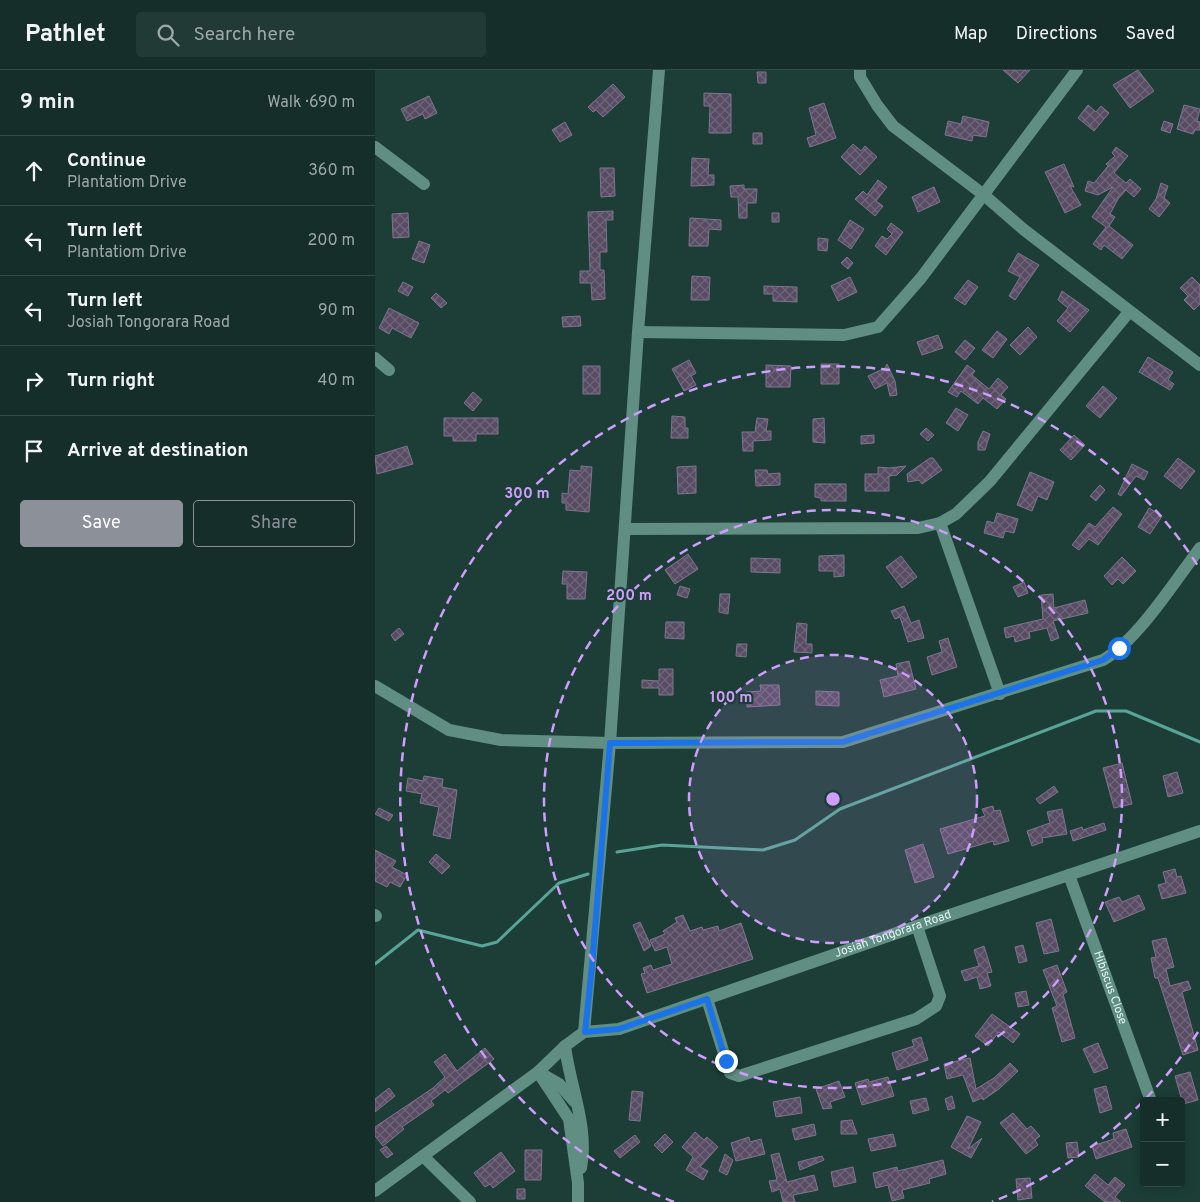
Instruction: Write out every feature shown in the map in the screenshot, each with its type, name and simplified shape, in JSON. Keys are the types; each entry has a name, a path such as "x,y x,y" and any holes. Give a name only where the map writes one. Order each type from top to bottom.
{"street":[{"path":"375,1191 538,1072 565,1046 585,1032 610,743 638,332 659,70"},
{"path":"860,70 860,77 893,126 984,194 1023,229 1200,365"},
{"path":"638,332 844,335 878,327 921,278 1077,70"},
{"path":"375,147 424,184"},
{"path":"625,528 918,528 940,523 956,514 990,481 1129,312"},
{"path":"375,358 389,370"},
{"path":"940,523 1000,694"},
{"path":"375,686 449,730 501,740 610,743 843,742 1103,660 1112,655 1138,629 1200,548"},
{"name":"Josiah Tongorara Road","path":"585,1032 619,1029 917,926 1200,832"},
{"name":"Hibiscus Close","path":"1069,875 1150,1097"},
{"path":"707,999 730,1074 739,1076 916,1018 936,1006 940,996 917,926"},
{"path":"565,1046 569,1076 582,1122 583,1155 578,1183"},
{"path":"538,1072 559,1084 578,1105"},
{"path":"538,1072 569,1119 578,1183 578,1202"},
{"path":"423,1156 469,1202"}],"building":[{"path":"1003,70 1030,70 1018,83"},
{"path":"1138,70 1154,91 1130,108 1113,85"},
{"path":"757,72 766,72 766,83 758,83"},
{"path":"613,84 625,97 603,117 596,110 593,112 588,107"},
{"path":"704,93 731,94 731,133 709,133 710,106 704,106"},
{"path":"429,96 437,113 425,119 423,114 407,121 401,109"},
{"path":"824,103 836,138 810,147 807,138 816,135 809,108"},
{"path":"1088,105 1096,112 1101,106 1109,113 1094,131 1078,118"},
{"path":"1184,105 1200,109 1197,121 1200,122 1200,130 1195,130 1193,134 1177,129"},
{"path":"963,116 989,122 986,137 973,135 972,141 945,135 948,121 961,124"},
{"path":"1164,121 1173,124 1170,133 1161,130"},
{"path":"565,122 572,135 560,142 552,130"},
{"path":"753,133 762,133 762,144 753,144"},
{"path":"853,144 861,151 865,146 877,157 860,175 841,157"},
{"path":"1116,147 1128,156 1114,173 1126,183 1130,179 1141,189 1134,197 1126,190 1118,199 1110,214 1115,217 1109,226 1133,245 1122,259 1104,245 1101,250 1093,244 1106,227 1092,217 1113,187 1098,195 1085,191 1088,181 1094,183 1108,166 1106,164 1115,156 1112,153"},
{"path":"692,158 709,159 708,175 714,175 714,185 691,186"},
{"path":"1064,164 1074,187 1070,186 1081,205 1065,213 1045,172"},
{"path":"600,168 614,168 615,196 601,197"},
{"path":"878,180 887,187 876,201 883,206 875,216 855,199 863,191 867,195"},
{"path":"1161,183 1168,186 1164,198 1170,203 1159,217 1149,209 1156,199"},
{"path":"744,185 744,189 757,189 756,203 747,203 747,218 739,218 738,197 731,197 730,186"},
{"path":"934,187 940,202 918,212 912,197"},
{"path":"613,211 613,220 606,220 607,252 600,252 600,270 604,270 605,299 592,300 591,283 580,283 580,271 590,271 588,212"},
{"path":"408,213 409,237 393,238 392,214"},
{"path":"772,213 779,213 779,222 772,222"},
{"path":"690,218 721,220 721,230 709,229 708,246 689,246"},
{"path":"850,220 864,229 851,249 838,240"},
{"path":"891,223 903,232 886,255 875,246 882,236 887,239 892,234 887,229"},
{"path":"818,238 828,239 827,251 818,250"},
{"path":"419,241 430,245 424,263 412,259"},
{"path":"1018,253 1039,265 1015,300 1009,296 1020,277 1008,271"},
{"path":"847,257 853,263 848,269 841,263"},
{"path":"692,276 710,277 709,300 691,300"},
{"path":"850,277 857,292 838,301 831,286"},
{"path":"1192,277 1200,285 1200,304 1194,310 1184,300 1188,296 1180,288"},
{"path":"968,280 978,287 965,305 954,298"},
{"path":"403,282 413,287 408,296 398,291"},
{"path":"764,286 797,287 797,302 773,301 773,294 764,294"},
{"path":"1062,291 1089,310 1070,332 1057,321 1068,308 1058,300"},
{"path":"436,293 447,303 441,308 431,298"},
{"path":"389,308 419,323 411,338 392,328 389,334 379,328"},
{"path":"580,316 581,326 563,327 562,317"},
{"path":"1028,327 1037,337 1020,355 1010,345"},
{"path":"997,331 1007,339 993,358 982,350"},
{"path":"938,335 943,348 922,355 917,342"},
{"path":"965,340 975,348 965,360 955,352"},
{"path":"1148,357 1173,372 1168,380 1174,384 1170,390 1139,372"},
{"path":"689,360 696,373 691,376 696,385 684,391 672,369"},
{"path":"821,364 839,364 839,384 821,384"},
{"path":"887,364 895,381 897,395 890,396 887,383 875,389 868,376 885,368"},
{"path":"766,365 791,366 790,387 766,387"},
{"path":"967,365 975,371 972,375 989,389 998,378 1008,387 1001,395 1006,399 997,409 983,398 978,404 961,391 957,397 948,392"},
{"path":"583,366 600,366 600,394 583,394"},
{"path":"1103,386 1117,398 1100,418 1086,406"},
{"path":"473,392 482,400 473,411 464,403"},
{"path":"956,408 968,415 958,431 946,423"},
{"path":"672,416 685,417 685,428 688,428 688,438 671,438"},
{"path":"444,418 498,418 498,434 476,434 476,441 453,441 453,436 444,436"},
{"path":"757,418 768,419 766,431 771,431 771,440 753,441 753,451 743,451 742,432 755,432"},
{"path":"824,418 825,443 813,442 813,419"},
{"path":"926,428 934,435 928,441 920,434"},
{"path":"983,431 990,434 985,450 978,450 978,442"},
{"path":"874,435 874,443 861,444 861,436"},
{"path":"1074,435 1085,445 1071,460 1060,450"},
{"path":"407,446 413,464 377,474 375,456"},
{"path":"930,458 933,458 942,470 922,484 919,480 908,482 907,474"},
{"path":"1178,458 1195,471 1181,489 1164,476"},
{"path":"1132,464 1148,472 1144,480 1136,476 1121,496 1118,494"},
{"path":"581,466 592,467 589,512 566,510 566,503 562,503 562,493 568,494 570,470 581,471"},
{"path":"696,466 696,493 678,494 677,467"},
{"path":"906,466 897,475 889,476 889,491 865,491 865,474 878,474 878,467"},
{"path":"755,470 767,470 768,474 780,473 780,485 756,486"},
{"path":"1030,472 1054,482 1047,500 1038,496 1032,511 1017,505"},
{"path":"815,484 846,484 846,501 821,501 821,498 815,497"},
{"path":"1100,485 1105,490 1096,501 1090,496"},
{"path":"1113,507 1122,514 1098,545 1089,539 1079,550 1072,545 1089,523 1095,527"},
{"path":"1149,508 1162,516 1150,534 1138,527"},
{"path":"997,513 1018,519 1014,533 1005,531 1003,538 984,533 987,521 994,523"},
{"path":"688,554 698,569 675,584 665,570"},
{"path":"844,555 844,576 834,577 834,571 819,571 819,556"},
{"path":"901,556 917,577 902,588 886,567"},
{"path":"1122,557 1136,571 1123,584 1118,579 1112,585 1104,576"},
{"path":"751,558 780,559 780,573 751,572"},
{"path":"563,571 587,572 585,599 567,599 567,584 562,584"},
{"path":"1024,582 1028,593 1018,597 1013,587"},
{"path":"680,586 690,589 687,598 677,595"},
{"path":"720,594 730,594 728,614 719,612"},
{"path":"1053,594 1054,608 1085,600 1088,613 1053,621 1059,638 1051,641 1047,628 1029,632 1030,638 1015,642 1014,636 1006,638 1004,628 1043,619 1041,595"},
{"path":"904,606 911,623 919,620 924,638 908,642 900,617 895,619 891,611"},
{"path":"666,622 684,622 684,639 665,638"},
{"path":"797,623 807,624 806,644 812,644 812,653 794,652"},
{"path":"399,628 404,634 395,641 391,635"},
{"path":"948,638 957,667 932,675 927,657 942,652 939,641"},
{"path":"737,644 747,644 746,657 736,656"},
{"path":"909,661 916,689 884,697 880,680 898,676 896,664"},
{"path":"659,669 673,669 673,695 659,695 659,688 642,688 642,680 659,681"},
{"path":"760,685 779,685 780,705 747,707 746,692 761,691"},
{"path":"816,691 839,692 839,706 816,705"},
{"path":"1122,763 1132,804 1114,808 1103,768"},
{"path":"1177,772 1183,793 1168,797 1163,776"},
{"path":"424,776 443,779 442,787 457,790 450,839 433,835 439,807 420,803 422,794 406,791 408,778 423,781"},
{"path":"1054,786 1058,792 1040,804 1036,799"},
{"path":"993,806 994,811 1000,810 1009,841 994,845 993,841 948,854 940,829 985,816 982,809"},
{"path":"379,808 393,815 389,821 375,814"},
{"path":"1062,809 1067,834 1042,838 1043,842 1032,846 1027,831 1050,823 1047,812"},
{"path":"1104,823 1106,830 1073,841 1070,831 1082,827 1083,830"},
{"path":"923,844 934,877 915,883 905,850"},
{"path":"375,850 396,861 392,867 407,875 400,887 390,882 387,887 375,881"},
{"path":"436,854 450,866 442,874 429,862"},
{"path":"1175,869 1177,877 1181,876 1186,893 1162,899 1158,885 1166,883 1163,872"},
{"path":"1139,895 1145,909 1114,922 1105,902 1119,897 1122,902"},
{"path":"683,915 690,931 702,927 703,930 718,926 719,931 741,923 753,959 647,993 641,974 645,973 643,968 651,965 653,970 672,964 667,947 655,951 650,940 665,934 663,931 677,922 675,918"},
{"path":"1051,919 1059,951 1044,954 1036,923"},
{"path":"640,922 651,946 644,951 633,925"},
{"path":"1166,938 1174,967 1166,969 1170,986 1188,981 1191,989 1182,992 1198,1050 1183,1055 1158,978 1155,978 1151,958 1156,957 1152,941"},
{"path":"1023,945 1027,961 1019,963 1015,947"},
{"path":"984,946 992,972 987,973 991,986 980,989 977,977 965,981 961,971 979,966 974,950"},
{"path":"1057,965 1067,992 1063,994 1075,1038 1062,1042 1052,1008 1057,1006 1043,970"},
{"path":"1026,991 1029,1005 1018,1007 1015,993"},
{"path":"992,1014 1020,1034 1013,1043 999,1032 988,1046 975,1036"},
{"path":"921,1037 928,1060 897,1070 892,1053 914,1046 912,1040"},
{"path":"1098,1043 1108,1068 1094,1073 1083,1049"},
{"path":"485,1048 494,1059 448,1093 445,1090 431,1101 434,1105 402,1127 404,1129 383,1146 375,1136 375,1127 433,1088 445,1077 434,1062 445,1054 457,1071"},
{"path":"970,1058 976,1089 994,1078 1010,1063 1018,1071 999,1089 983,1100 982,1098 973,1102 963,1075 947,1079 944,1064"},
{"path":"1190,1072 1198,1100 1185,1103 1185,1097 1181,1097 1175,1076"},
{"path":"888,1077 894,1096 862,1105 855,1083 868,1079 869,1082"},
{"path":"839,1081 845,1097 830,1102 832,1108 823,1109 816,1089"},
{"path":"1106,1086 1112,1109 1100,1113 1094,1089"},
{"path":"389,1088 395,1096 375,1112 375,1099"},
{"path":"632,1091 643,1092 640,1121 629,1120"},
{"path":"952,1096 955,1108 948,1110 945,1099"},
{"path":"800,1097 802,1113 776,1117 773,1102"},
{"path":"926,1098 929,1110 913,1114 910,1101"},
{"path":"1013,1113 1027,1129 1031,1126 1040,1136 1035,1140 1038,1145 1026,1154 1000,1123"},
{"path":"967,1116 981,1122 968,1149 982,1138 971,1158 951,1147"},
{"path":"852,1120 857,1134 841,1134 841,1121"},
{"path":"814,1124 816,1135 795,1140 792,1129"},
{"path":"1126,1129 1132,1147 1096,1159 1092,1146 1114,1139 1113,1133"},
{"path":"695,1132 704,1140 707,1137 718,1147 700,1167 708,1171 703,1180 686,1170 693,1157 682,1147"},
{"path":"665,1134 673,1142 662,1153 654,1145"},
{"path":"893,1134 896,1146 871,1151 868,1139"},
{"path":"635,1135 640,1142 620,1158 614,1151"},
{"path":"749,1137 750,1142 761,1139 765,1154 736,1161 731,1143"},
{"path":"1077,1142 1079,1157 1068,1158 1066,1143"},
{"path":"386,1146 393,1154 387,1158 380,1150"},
{"path":"525,1150 542,1150 541,1180 525,1180"},
{"path":"501,1152 515,1171 493,1188 490,1184 485,1187 474,1173"},
{"path":"779,1153 787,1182 814,1175 818,1190 793,1195 795,1202 783,1202 780,1189 772,1192 769,1181 777,1180 771,1155"},
{"path":"725,1154 733,1160 727,1175 719,1171"},
{"path":"822,1156 824,1160 800,1170 798,1162"},
{"path":"943,1160 946,1174 929,1179 930,1183 902,1190 904,1198 892,1201 888,1185 876,1188 873,1173 897,1167 898,1171"},
{"path":"853,1167 856,1182 834,1187 831,1172"},
{"path":"1095,1174 1108,1185 1115,1177 1125,1185 1115,1197 1121,1202 1105,1202 1085,1186"},
{"path":"1030,1178 1032,1198 1018,1200 1016,1179"},
{"path":"517,1189 525,1189 525,1199 517,1199"}],"waterway":[{"path":"617,852 662,845 763,850 795,840 840,809 1096,711 1126,711 1200,742"},
{"path":"375,964 418,930 482,946 497,942 559,883 588,874"}],"route":[{"path":"726,1061 707,999 619,1029 585,1032 610,743 843,742 972,703 1103,660 1119,648"}]}
